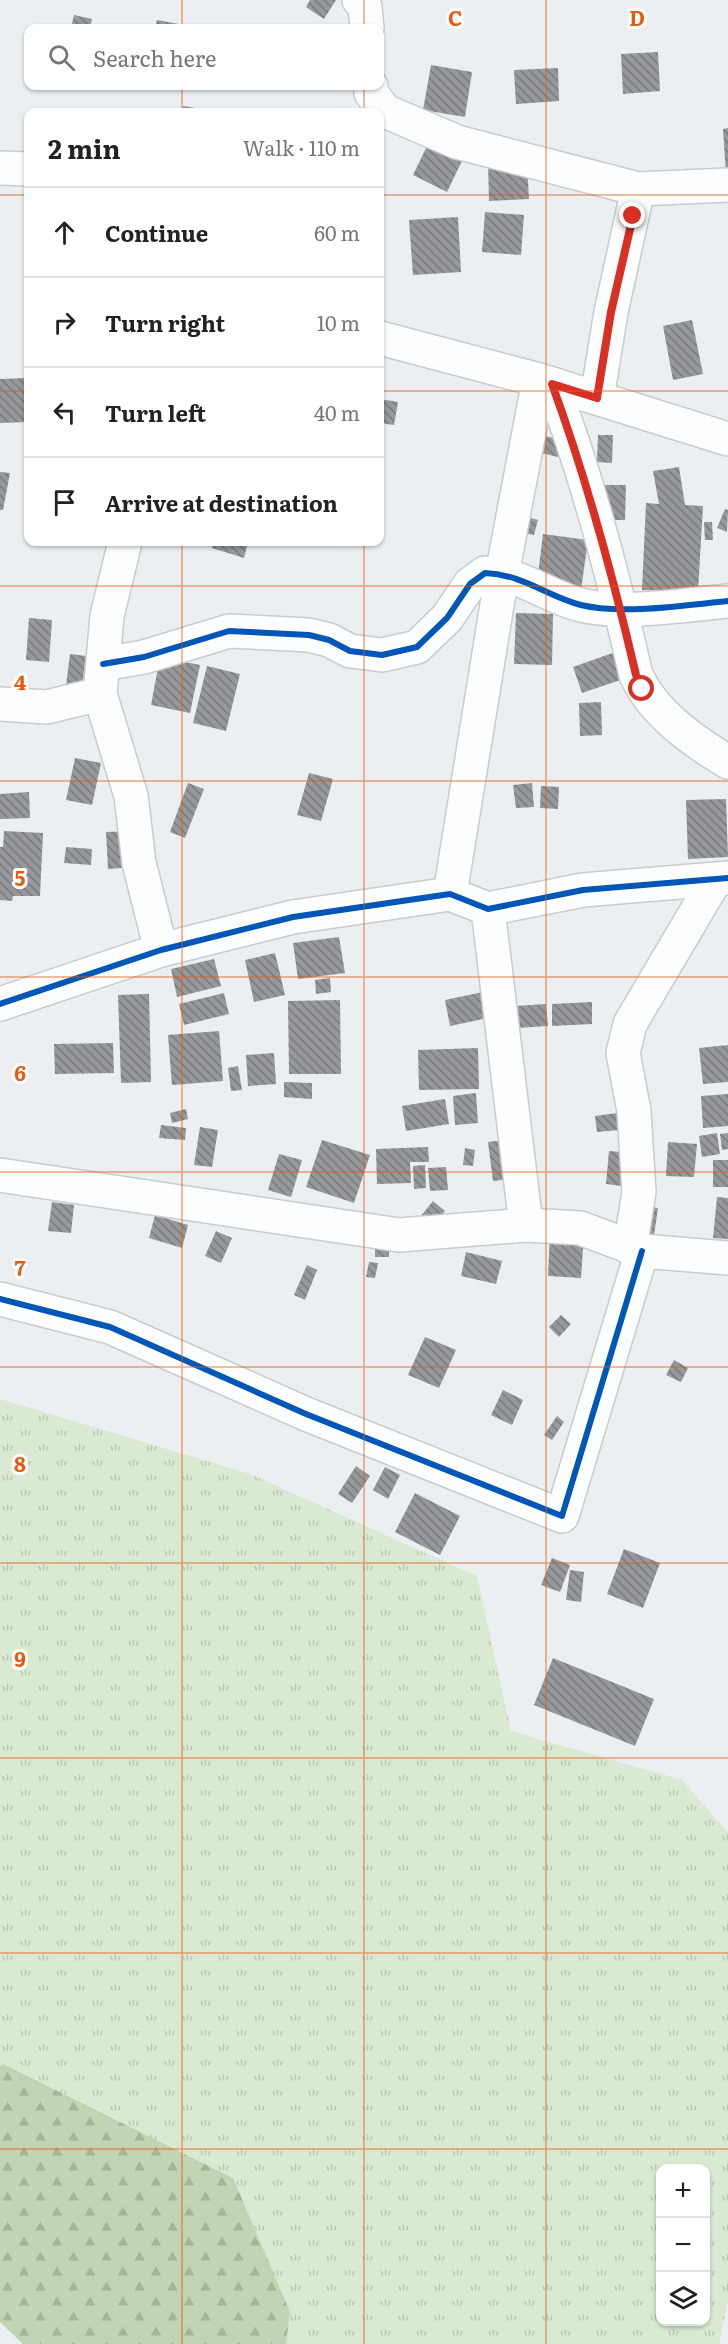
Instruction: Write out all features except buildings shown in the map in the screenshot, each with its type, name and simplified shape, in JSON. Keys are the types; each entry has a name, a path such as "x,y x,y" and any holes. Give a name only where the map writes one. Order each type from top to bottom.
{"street":[{"path":"359,0 365,7 367,24"},
{"path":"371,90 383,108"},
{"path":"384,110 457,142 638,189 728,185"},
{"path":"0,168 24,170"},
{"path":"597,398 611,312 638,189"},
{"path":"384,339 546,382 728,439"},
{"path":"450,894 502,574 546,382"},
{"path":"546,382 590,492 636,675 642,689 699,745 728,762"},
{"path":"124,546 107,616 102,679 131,796 139,862 161,950"},
{"path":"0,704 47,707 144,657 229,631 309,635 329,640 350,651 382,655 417,647 447,618 470,584 485,573 502,574 524,580 579,604 620,607 728,601"},
{"path":"0,1004 161,950 293,917 450,894 488,909 583,890 722,879"},
{"path":"0,1299 110,1328 306,1414 562,1516 636,1249 639,1192 634,1112 623,1053 630,1024 722,879"},
{"path":"488,909 526,1225"},
{"path":"0,1175 399,1235 526,1225 580,1228 636,1249 728,1258"}],"green space":[{"path":"0,1399 250,1474 477,1576 511,1731 682,1780 728,1832 728,2300 719,2344 286,2344 290,2312 3,2064 0,2066"},
{"path":"3,2064 233,2178 290,2312 286,2344 23,2344 0,2322 0,2066"}],"cycle path":[{"path":"103,664 144,657 229,631 309,635 329,640 350,651 382,655 417,647 447,618 470,584 485,573 512,578 568,601 597,608 654,608 728,601"},
{"path":"0,1004 161,950 293,917 450,894 488,909 583,890 728,878"},
{"path":"0,1299 110,1327 306,1414 562,1516 642,1251"}],"route":[{"path":"633,216 611,312 597,398 552,384 590,492 612,569 636,675 642,689"}]}
